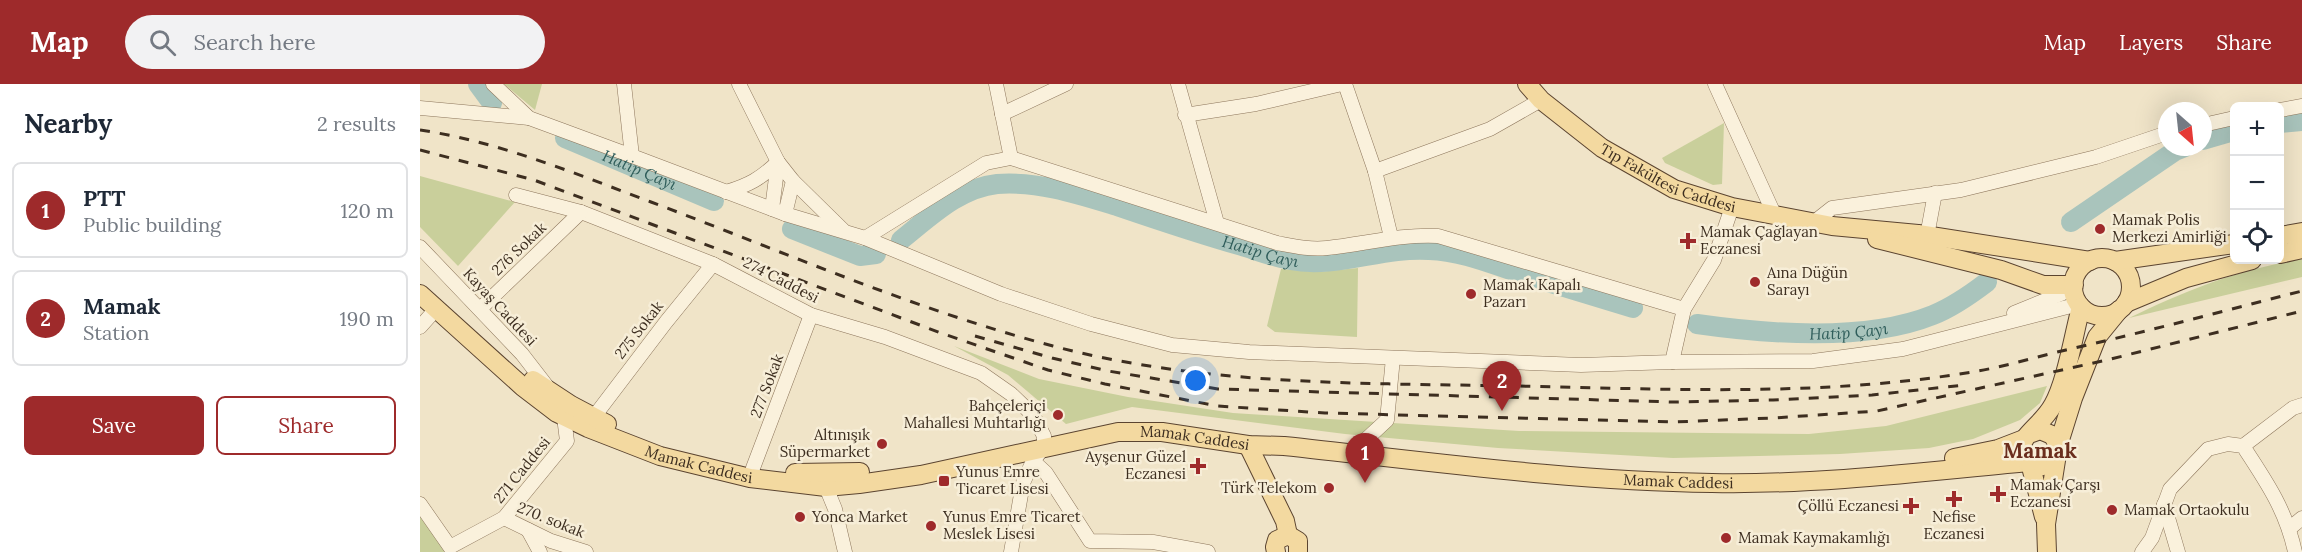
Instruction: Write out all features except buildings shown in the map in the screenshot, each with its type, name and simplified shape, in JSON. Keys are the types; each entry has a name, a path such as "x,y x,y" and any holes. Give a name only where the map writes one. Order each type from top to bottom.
{"main road":[{"name":"Tıp Fakültesi Caddesi","path":"1527,84 1541,100 1602,148 1674,189 1732,207 1813,223 1928,236 2090,261"},
{"name":"Tıp Fakültesi Caddesi","path":"1832,226 1940,256 2001,270 2077,296"},
{"path":"2284,235 2302,232"},
{"path":"2115,261 2230,245"},
{"path":"2284,253 2302,249"},
{"path":"2029,463 2035,466 2047,465 2055,458 2073,398 2097,337 2122,306 2130,295 2130,279 2121,265 2115,261 2107,258 2090,261 2077,272 2077,296 2095,315 2103,315 2122,306 2186,278 2237,264"},
{"name":"Mamak Caddesi","path":"420,281 548,398"},
{"name":"Mamak Caddesi","path":"420,294 523,387 548,398 637,448 705,468 780,483 826,487 921,475 1100,434 1139,431 1162,432 1248,445 1359,450 1635,470 1713,473 1771,472 1930,462 1991,451 2026,437 2043,420 2058,396 2077,296"},
{"name":"Mamak Caddesi","path":"568,411 593,418 664,447 753,468 782,472 856,473 919,465 986,452 1040,448 1099,425 1137,421 1284,439 1514,472 1635,481 1714,483 1832,479 2029,463"},
{"path":"2046,524 2029,463 2022,449 2026,437 2034,431 2047,432 2056,440 2058,449 2046,524 2047,552"},
{"path":"1248,445 1285,521 1288,535 1298,541 1298,552"},
{"path":"1276,552 1277,540 1288,535"}],"street":[{"path":"493,84 529,118"},
{"path":"624,84 632,156"},
{"path":"739,84 778,162 793,181 845,232"},
{"path":"996,84 1011,158"},
{"path":"1002,114 1066,84"},
{"path":"1178,84 1217,223"},
{"path":"1185,115 1256,104 1343,84 1375,171 1391,237"},
{"path":"1715,84 1774,216"},
{"path":"1375,171 1490,129 1541,100"},
{"path":"2284,109 2302,106"},
{"path":"420,108 529,118 785,214 865,238 1001,294 1092,324 1172,345 1250,352 1581,365 1813,361 1903,349 2077,296"},
{"path":"2212,123 2230,119"},
{"path":"1813,223 1832,208 1961,190 2096,157 2158,136"},
{"path":"865,238 986,163 1011,158 1277,243 1302,248 1326,248 1415,234 1438,236 1684,309"},
{"path":"726,192 760,179 778,162"},
{"path":"772,208 778,162"},
{"path":"785,214 793,181"},
{"path":"1928,236 1935,193"},
{"name":"274 Caddesi","path":"516,195 581,212 714,264 811,315 885,336 981,373 1011,394 1033,415 1046,473 1090,541 1152,547"},
{"path":"1672,362 1684,309 1714,260 1732,207"},
{"name":"276 Sokak","path":"480,309 581,212"},
{"name":"Kayaş Caddesi","path":"420,247 522,354 548,398"},
{"name":"275 Sokak","path":"593,418 666,322 714,264"},
{"path":"420,327 436,309"},
{"name":"277 Sokak","path":"753,468 811,315"},
{"path":"1359,450 1387,420 1393,358"},
{"path":"2142,552 2152,538 2170,489 2208,450 2228,444 2243,446 2294,408 2302,405"},
{"name":"271 Caddesi","path":"420,504 450,547 504,518 567,441 568,411"},
{"path":"2243,446 2274,492 2289,529 2295,552"},
{"path":"1011,552 1023,483 1040,448"},
{"path":"826,487 835,509 845,552"},
{"path":"2164,504 2178,552"},
{"name":"270. sokak","path":"504,518 551,541 586,552"},
{"path":"2289,529 2302,518"},
{"path":"528,530 540,552"},
{"path":"1152,547 1208,552"}],"green space":[{"path":"504,84 542,84 535,110"},
{"path":"1724,123 1722,184 1713,185 1665,163 1662,158"},
{"path":"420,176 515,202 458,266 420,227"},
{"path":"2302,259 2302,277 2129,318 2213,282"},
{"path":"1358,268 1357,337 1275,332 1267,326 1281,269 1318,272"},
{"path":"954,346 1039,379 1128,397 1233,413 1519,431 1809,434 1886,426 2047,386 2040,403 2020,420 1973,439 1929,448 1840,454 1673,458 1498,448 1345,434 1132,407 1066,424 1008,375"},
{"path":"420,516 450,552 420,552"}],"waterway":[{"name":"Hatip Çayı","path":"478,84 492,103"},
{"name":"Hatip Çayı","path":"2284,123 2302,121"},
{"name":"Hatip Çayı","path":"2212,137 2230,132"},
{"name":"Hatip Çayı","path":"565,138 714,201"},
{"name":"Hatip Çayı","path":"2071,222 2168,156"},
{"name":"Hatip Çayı","path":"901,240 934,213 970,191 997,184 1028,184 1088,197 1290,260 1325,262 1411,250 1441,251 1478,259 1633,308"},
{"name":"Hatip Çayı","path":"792,229 860,256 876,254"},
{"name":"Hatip Çayı","path":"1697,324 1785,333 1878,329 1906,324 1933,315 1961,300 1987,282"}],"railway":[{"path":"420,130 479,142 566,170 901,298 1002,332 1110,359 1167,369 1283,380 1745,390 1859,385 1916,380 1996,367 2302,291"},
{"path":"420,150 534,180 941,333 1048,370 1105,384 1217,406 1325,413 1673,422 1877,411 2107,360 2302,311"},
{"path":"975,336 1108,371 1218,389 1673,402 1872,395 1964,385"}],"place":[{"name":"Mamak Polis Merkezi Amirliği","path":"2100,229"},
{"name":"Mamak Çağlayan Eczanesi","path":"1688,241"},
{"name":"Aına Düğün Sarayı","path":"1755,282"},
{"name":"Mamak Kapalı Pazarı","path":"1471,294"},
{"name":"Mamak","path":"1502,411"},
{"name":"Bahçeleriçi Mahallesi Muhtarlığı","path":"1058,415"},
{"name":"Altınışık Süpermarket","path":"882,444"},
{"name":"Ayşenur Güzel Eczanesi","path":"1198,466"},
{"name":"Yunus Emre Ticaret Lisesi","path":"944,481"},
{"name":"PTT","path":"1365,483"},
{"name":"Türk Telekom","path":"1329,488"},
{"name":"Mamak Çarşı Eczanesi","path":"1998,494"},
{"name":"Nefise Eczanesi","path":"1954,499"},
{"name":"Çöllü Eczanesi","path":"1911,506"},
{"name":"Mamak Ortaokulu","path":"2112,510"},
{"name":"Yonca Market","path":"800,517"},
{"name":"Yunus Emre Ticaret Meslek Lisesi","path":"931,526"},
{"name":"Mamak Kaymakamlığı","path":"1726,538"}],"district":[{"name":"Mamak","path":"2040,451"}]}
